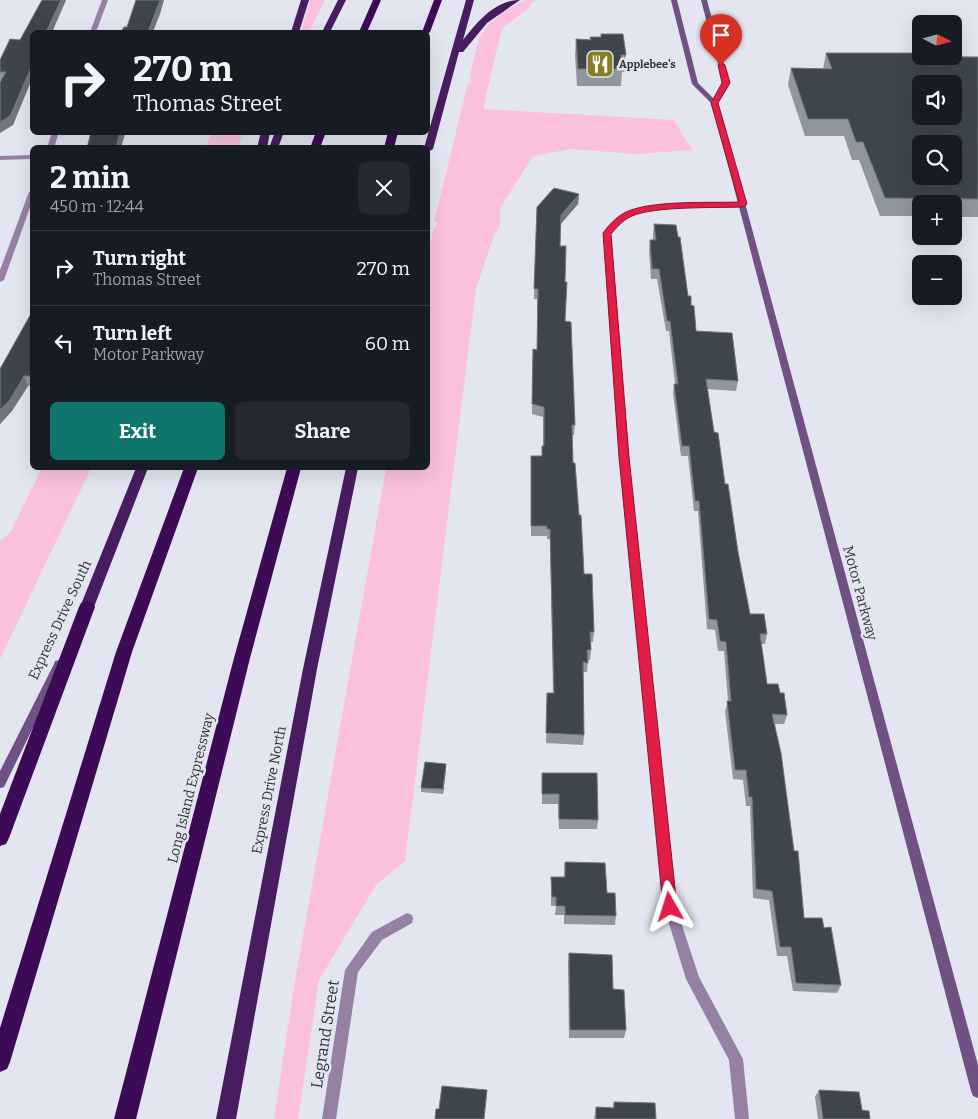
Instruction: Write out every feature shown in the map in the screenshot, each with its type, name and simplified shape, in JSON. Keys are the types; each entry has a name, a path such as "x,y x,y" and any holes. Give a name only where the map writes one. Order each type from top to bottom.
{"highway":[{"path":"296,30 305,0"},
{"path":"327,30 342,0"},
{"path":"364,30 377,0"},
{"path":"427,30 438,0"},
{"path":"429,145 470,0"},
{"path":"452,63 478,25 500,8 516,0"},
{"name":"Express Drive South","path":"87,607 141,470"},
{"path":"0,1062 124,652 190,470"},
{"name":"Long Island Expressway","path":"125,1119 242,658 293,470"},
{"name":"Express Drive North","path":"226,1119 310,668 352,470"},
{"path":"0,838 87,607"}],"main road":[{"path":"674,0 694,84 715,103 726,83 704,0"},
{"name":"Motor Parkway","path":"715,103 978,1091"},
{"name":"Express Drive South","path":"0,782 87,607"}],"street":[{"path":"94,30 105,0"},
{"path":"0,158 30,157"},
{"path":"0,280 30,199"},
{"path":"742,1119 736,1059 693,979 670,907 624,457 607,233 618,221 629,214 655,208 743,204"},
{"name":"Legrand Street","path":"329,1119 352,970 376,936 407,919"}],"shaded area":[{"path":"310,0 325,0 310,30 302,30"},
{"path":"526,0 537,0 532,2 529,8 502,28 483,109 674,120 692,150 635,154 571,149 533,156 500,208 500,225 493,238 476,289 405,861 376,885 319,980 298,1119 274,1119 294,987 386,470 430,470 430,246 433,231 438,223 434,222 468,83 472,83 470,75 479,38 489,24 505,11"},
{"path":"211,135 241,135 239,145 206,145"},
{"path":"41,470 90,470 0,659 0,540 10,533"}],"building":[{"path":"42,0 61,0 47,30 30,30 30,70 10,116 0,122 0,82 6,72 0,72 0,60 10,39 20,40"},
{"path":"136,0 160,0 149,30 122,30 124,27 127,27"},
{"path":"601,34 623,34 626,55 621,55 622,69 578,69 576,39 591,40 590,37 601,37"},
{"path":"826,53 912,53 912,65 962,65 962,57 978,57 978,199 962,199 962,195 912,195 912,198 885,198 863,142 856,142 848,119 808,119 791,68 832,69"},
{"path":"90,135 119,135 117,145 88,145"},
{"path":"554,188 579,194 561,215 560,246 566,246 565,321 571,322 575,425 572,425 573,463 575,463 579,515 581,515 584,574 592,574 594,632 590,632 591,650 587,650 588,663 583,662 584,735 546,733 547,693 554,693 550,529 547,529 547,526 531,526 531,456 542,456 542,446 544,446 544,407 532,404 533,349 537,350 538,289 534,289 537,207"},
{"path":"654,224 676,225 678,237 680,237 688,296 691,296 691,305 694,306 696,331 732,333 738,381 706,379 714,432 718,433 725,484 728,484 750,614 764,614 767,634 760,634 767,684 778,684 780,693 784,693 787,715 772,714 781,753 794,851 798,851 804,918 822,918 824,928 831,927 841,985 796,983 791,947 780,947 772,891 756,889 752,797 749,797 746,770 735,770 727,701 731,701 726,642 720,641 717,620 709,619 699,501 695,501 689,446 682,446 674,384 678,384 670,321 667,321 659,269 652,269 650,240 656,240"},
{"path":"30,316 30,376 24,376 9,401 0,410 0,369"},
{"path":"425,762 446,764 443,789 421,788"},
{"path":"542,773 597,773 598,820 559,819 559,794 542,794"},
{"path":"565,862 605,863 607,893 615,893 616,916 565,915 565,906 556,906 556,897 552,897 551,877 565,877"},
{"path":"569,953 612,955 613,989 624,990 626,1030 570,1030"},
{"path":"442,1086 487,1090 484,1119 435,1119 436,1109 439,1109"},
{"path":"819,1090 859,1092 862,1110 869,1111 870,1119 823,1119"},
{"path":"614,1102 655,1103 656,1119 596,1119 596,1107 614,1108"}],"place":[{"name":"Applebee's","path":"600,64"}],"route":[{"path":"670,907 624,457 607,233 618,221 629,214 655,208 708,204 743,204 715,103 726,83 721,65"}]}
